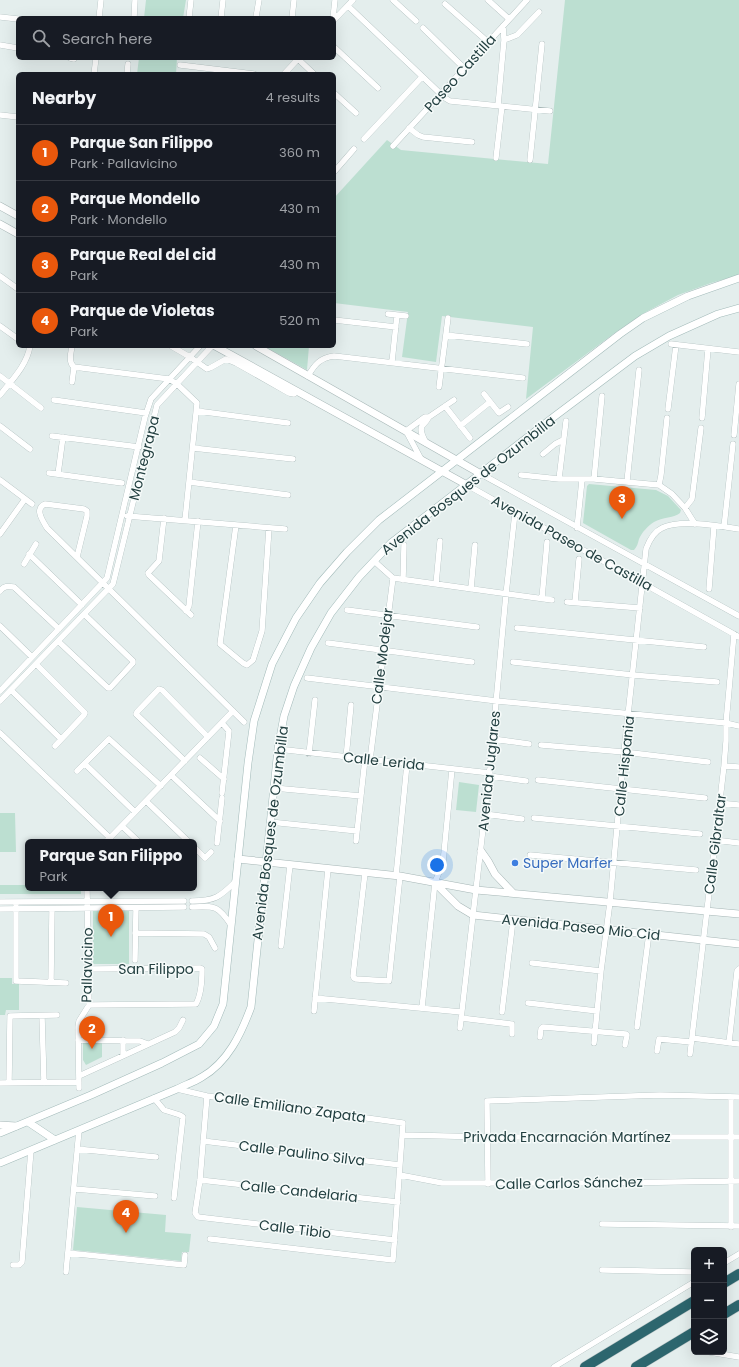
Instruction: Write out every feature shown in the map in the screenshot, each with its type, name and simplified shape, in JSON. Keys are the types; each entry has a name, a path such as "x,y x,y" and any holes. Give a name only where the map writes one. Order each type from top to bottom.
{"highway":[{"path":"727,1281 739,1274"},
{"path":"585,1367 691,1303"},
{"path":"727,1312 739,1305"},
{"path":"636,1367 691,1334"}],"main road":[{"path":"0,206 16,215"},
{"path":"1,226 16,233"},
{"name":"Avenida Bosques de Ozumbilla","path":"0,1133 155,1066 199,1044 214,1026 223,1004 248,763 254,721 272,664 296,618 320,583 347,552 379,520 550,387 643,318 688,296 739,278"},
{"name":"Avenida Bosques de Ozumbilla","path":"0,1164 177,1089 203,1076 225,1058 242,1032 251,1007 278,750 284,716 294,686 311,648 331,613 359,577 391,543 635,356 669,336 718,314 739,308"},
{"name":"Avenida Paseo de Castilla","path":"218,348 467,485"},
{"name":"Avenida Paseo de Castilla","path":"259,348 481,474"},
{"path":"481,851 495,874 513,893"},
{"name":"Avenida Paseo Mio Cid","path":"238,859 398,876 476,890 739,914"},
{"name":"Avenida Paseo Mio Cid","path":"435,882 458,906 473,915 739,944"},
{"path":"28,1122 55,1140"},
{"path":"0,1125 16,1126"}],"street":[{"path":"99,16 101,0"},
{"path":"134,16 136,0"},
{"path":"189,16 191,0"},
{"path":"221,16 223,0"},
{"path":"256,16 259,0"},
{"path":"292,16 294,0"},
{"path":"334,16 335,0"},
{"path":"336,17 353,0"},
{"path":"393,0 416,21"},
{"path":"488,0 509,19"},
{"name":"Paseo Castilla","path":"393,146 527,0"},
{"path":"445,4 488,42"},
{"path":"348,6 440,94 450,101 550,111"},
{"path":"504,40 517,35 539,12"},
{"path":"0,17 16,19"},
{"path":"496,158 504,40 503,26"},
{"path":"423,28 464,68"},
{"path":"530,160 542,44"},
{"path":"0,45 16,48"},
{"path":"336,49 378,88"},
{"path":"94,72 96,60"},
{"path":"286,72 298,60"},
{"path":"300,60 312,72"},
{"path":"127,72 128,64"},
{"path":"180,65 238,72"},
{"path":"364,139 422,77"},
{"path":"336,95 356,113"},
{"path":"0,114 16,117"},
{"path":"409,128 423,137 472,142"},
{"path":"336,170 354,149"},
{"path":"0,276 16,288"},
{"path":"388,314 406,316"},
{"path":"392,362 397,315"},
{"path":"439,387 448,318"},
{"path":"336,320 396,327"},
{"path":"0,326 16,338"},
{"path":"446,335 527,344"},
{"path":"668,410 673,344 739,352"},
{"path":"0,395 25,362 29,348"},
{"path":"72,348 70,364 74,367 169,379 177,384 197,403 185,520"},
{"path":"174,348 207,369 226,359 236,363 289,394 294,394 297,391"},
{"name":"Montegrapa","path":"103,583 107,578 146,413 151,399 198,348"},
{"path":"202,348 207,352"},
{"name":"Montegrapa","path":"109,588 113,584 157,405 212,348"},
{"path":"702,418 708,349"},
{"path":"308,376 318,361 326,357 334,356 523,378"},
{"path":"72,382 74,367"},
{"path":"627,481 639,370"},
{"path":"0,376 41,408"},
{"path":"734,435 739,384"},
{"path":"484,394 499,413 508,407"},
{"path":"594,479 602,396"},
{"path":"54,400 146,413"},
{"path":"421,459 406,431 418,426 425,417 429,417 454,400"},
{"path":"460,426 490,402"},
{"path":"445,406 470,438"},
{"path":"197,411 288,423"},
{"path":"659,485 667,418"},
{"path":"559,479 566,421"},
{"path":"0,426 30,449"},
{"path":"418,426 426,443"},
{"path":"685,508 692,499 701,428"},
{"path":"52,436 139,447"},
{"path":"58,474 63,437"},
{"path":"543,454 555,444 563,440"},
{"path":"724,527 733,444"},
{"path":"193,448 293,459"},
{"path":"48,473 122,483"},
{"name":"Avenida Paseo de Castilla","path":"481,474 739,616"},
{"path":"521,475 559,479 627,481 659,485 672,494 685,508 695,524"},
{"path":"0,480 32,504"},
{"path":"577,528 582,480"},
{"path":"189,482 288,495"},
{"name":"Avenida Paseo de Castilla","path":"467,485 737,635"},
{"path":"0,534 25,499"},
{"path":"77,557 87,512 84,509 42,504 40,513 47,528 244,722"},
{"name":"Avenida Juglares","path":"460,1028 485,814 515,513"},
{"path":"122,515 286,529"},
{"path":"164,518 159,561 148,573 188,613 198,521"},
{"name":"Calle Hispania","path":"594,1043 646,549 649,540 661,528 670,525 695,524 739,529"},
{"path":"236,525 220,644 247,665 253,660 262,631 269,528"},
{"path":"709,589 714,526"},
{"path":"436,584 440,541"},
{"path":"542,598 547,542"},
{"path":"24,564 36,544"},
{"path":"403,580 404,545"},
{"path":"470,589 475,545"},
{"path":"29,554 82,605"},
{"path":"575,602 579,559"},
{"path":"374,561 392,578 552,600"},
{"name":"Calle Modejar","path":"356,841 392,578"},
{"path":"0,691 103,583"},
{"path":"0,591 8,586 14,587 59,629"},
{"path":"0,701 109,588"},
{"path":"567,602 640,608"},
{"path":"347,610 477,627"},
{"path":"58,640 108,688 110,688 133,663 133,661 84,614"},
{"path":"0,626 32,657"},
{"path":"517,628 704,647"},
{"name":"Calle Gibraltar","path":"690,1054 724,766 726,723 737,635"},
{"path":"328,643 383,649 472,662"},
{"path":"513,662 633,675 717,682"},
{"path":"36,664 85,713 84,716 55,746"},
{"path":"307,678 497,701 726,723 739,726"},
{"path":"185,761 136,714 153,695 159,689 162,690 208,737"},
{"path":"11,690 61,739"},
{"path":"309,754 315,700"},
{"path":"346,758 350,705"},
{"path":"109,839 233,711"},
{"path":"217,843 229,731 222,723"},
{"path":"0,733 107,839"},
{"path":"77,771 109,739 161,786"},
{"path":"493,739 529,744"},
{"path":"542,746 624,752 708,762"},
{"name":"Calle Lerida","path":"278,750 452,769 526,781"},
{"path":"200,758 224,779"},
{"path":"84,764 135,812"},
{"path":"365,873 353,976 356,979 389,981 407,764"},
{"path":"724,766 739,767"},
{"path":"422,1008 435,882 443,863 452,769"},
{"path":"171,775 220,821"},
{"path":"538,780 705,798"},
{"path":"274,788 361,796"},
{"path":"146,801 186,839"},
{"path":"719,803 739,805"},
{"path":"485,814 522,819"},
{"path":"534,818 700,834"},
{"path":"270,822 357,831"},
{"path":"122,826 136,839"},
{"path":"715,840 739,843"},
{"path":"197,850 205,858 211,852"},
{"path":"530,855 696,870"},
{"path":"281,946 290,865"},
{"path":"314,1012 328,869"},
{"path":"192,908 221,895 236,881"},
{"name":"Pallavicino","path":"79,1082 79,1021 89,1005 87,891"},
{"path":"16,901 16,981 66,983"},
{"path":"0,902 88,901 184,904"},
{"path":"192,901 218,909 224,913 231,925"},
{"path":"0,909 136,908 174,904"},
{"path":"135,960 136,908"},
{"path":"51,982 52,909"},
{"path":"502,1012 513,920"},
{"path":"135,933 204,934 209,937 215,948"},
{"path":"636,1027 649,933"},
{"path":"532,963 601,971"},
{"name":"San Filippo","path":"88,969 202,969 201,986 196,1004 89,1005"},
{"path":"728,1043 737,971 739,969"},
{"path":"315,998 422,1008 512,1024 512,1034"},
{"path":"528,1003 597,1011"},
{"path":"9,1083 10,1016 57,1016"},
{"path":"42,1016 44,1083"},
{"path":"0,1083 79,1082 123,1055 175,1032 183,1020"},
{"path":"540,1037 541,1029 543,1027 626,1034 625,1045"},
{"path":"657,1051 658,1041 661,1038 739,1044"},
{"path":"78,1040 123,1040 140,1041 148,1044"},
{"path":"123,1040 123,1055"},
{"name":"Calle Emiliano Zapata","path":"177,1089 207,1096 403,1123 402,1135"},
{"path":"488,1184 487,1101 660,1095 739,1097"},
{"path":"200,1180 207,1096"},
{"path":"731,1097 731,1227"},
{"path":"154,1098 164,1110 180,1114 183,1117 174,1198"},
{"path":"66,1272 75,1189 79,1130"},
{"path":"210,1239 393,1260 402,1135"},
{"name":"Privada Encarnación Martínez","path":"402,1135 487,1137 739,1137"},
{"name":"Calle Paulino Silva","path":"203,1142 400,1165"},
{"path":"77,1149 156,1157"},
{"path":"13,1265 19,1265 22,1262 31,1150"},
{"name":"Calle Carlos Sánchez","path":"400,1175 442,1183 488,1184 739,1181"},
{"name":"Calle Candelaria","path":"200,1180 398,1202"},
{"name":"Calle Tibio","path":"200,1180 195,1213 198,1217 395,1240"},
{"path":"75,1189 154,1196"},
{"path":"602,1224 739,1226"},
{"path":"68,1253 184,1265 185,1256"},
{"path":"727,1261 739,1254"},
{"path":"602,1270 691,1272"},
{"path":"554,1367 692,1283"},
{"path":"727,1355 739,1357"}],"green space":[{"path":"146,0 186,0 183,16 144,16"},
{"path":"565,0 739,0 739,275 678,295 646,312 616,332 526,399 533,327 442,316 436,362 402,357 408,312 336,303 336,196 387,140 401,150 548,164"},
{"path":"139,60 177,60 176,72 137,72"},
{"path":"268,348 309,348 307,370"},
{"path":"589,484 656,490 668,496 681,510 678,515 657,520 645,529 635,549 631,550 583,523 587,486"},
{"path":"459,782 479,785 476,812 456,810"},
{"path":"0,813 15,813 16,852 0,852"},
{"path":"0,885 25,885 25,891 81,891 81,894 0,894"},
{"path":"93,910 129,911 129,964 93,964"},
{"path":"0,978 12,978 12,984 19,984 19,1010 6,1010 5,1015 0,1015"},
{"path":"83,1042 102,1042 102,1057 86,1065 83,1060"},
{"path":"77,1207 166,1215 165,1232 191,1234 189,1252 182,1252 181,1261 73,1250"}],"place":[{"name":"Parque Real del cid","path":"622,519"},
{"name":"Super Marfer","path":"515,863"},
{"name":"Parque San Filippo","path":"111,937"},
{"name":"Parque Mondello","path":"92,1049"},
{"name":"Parque de Violetas","path":"126,1233"}]}
